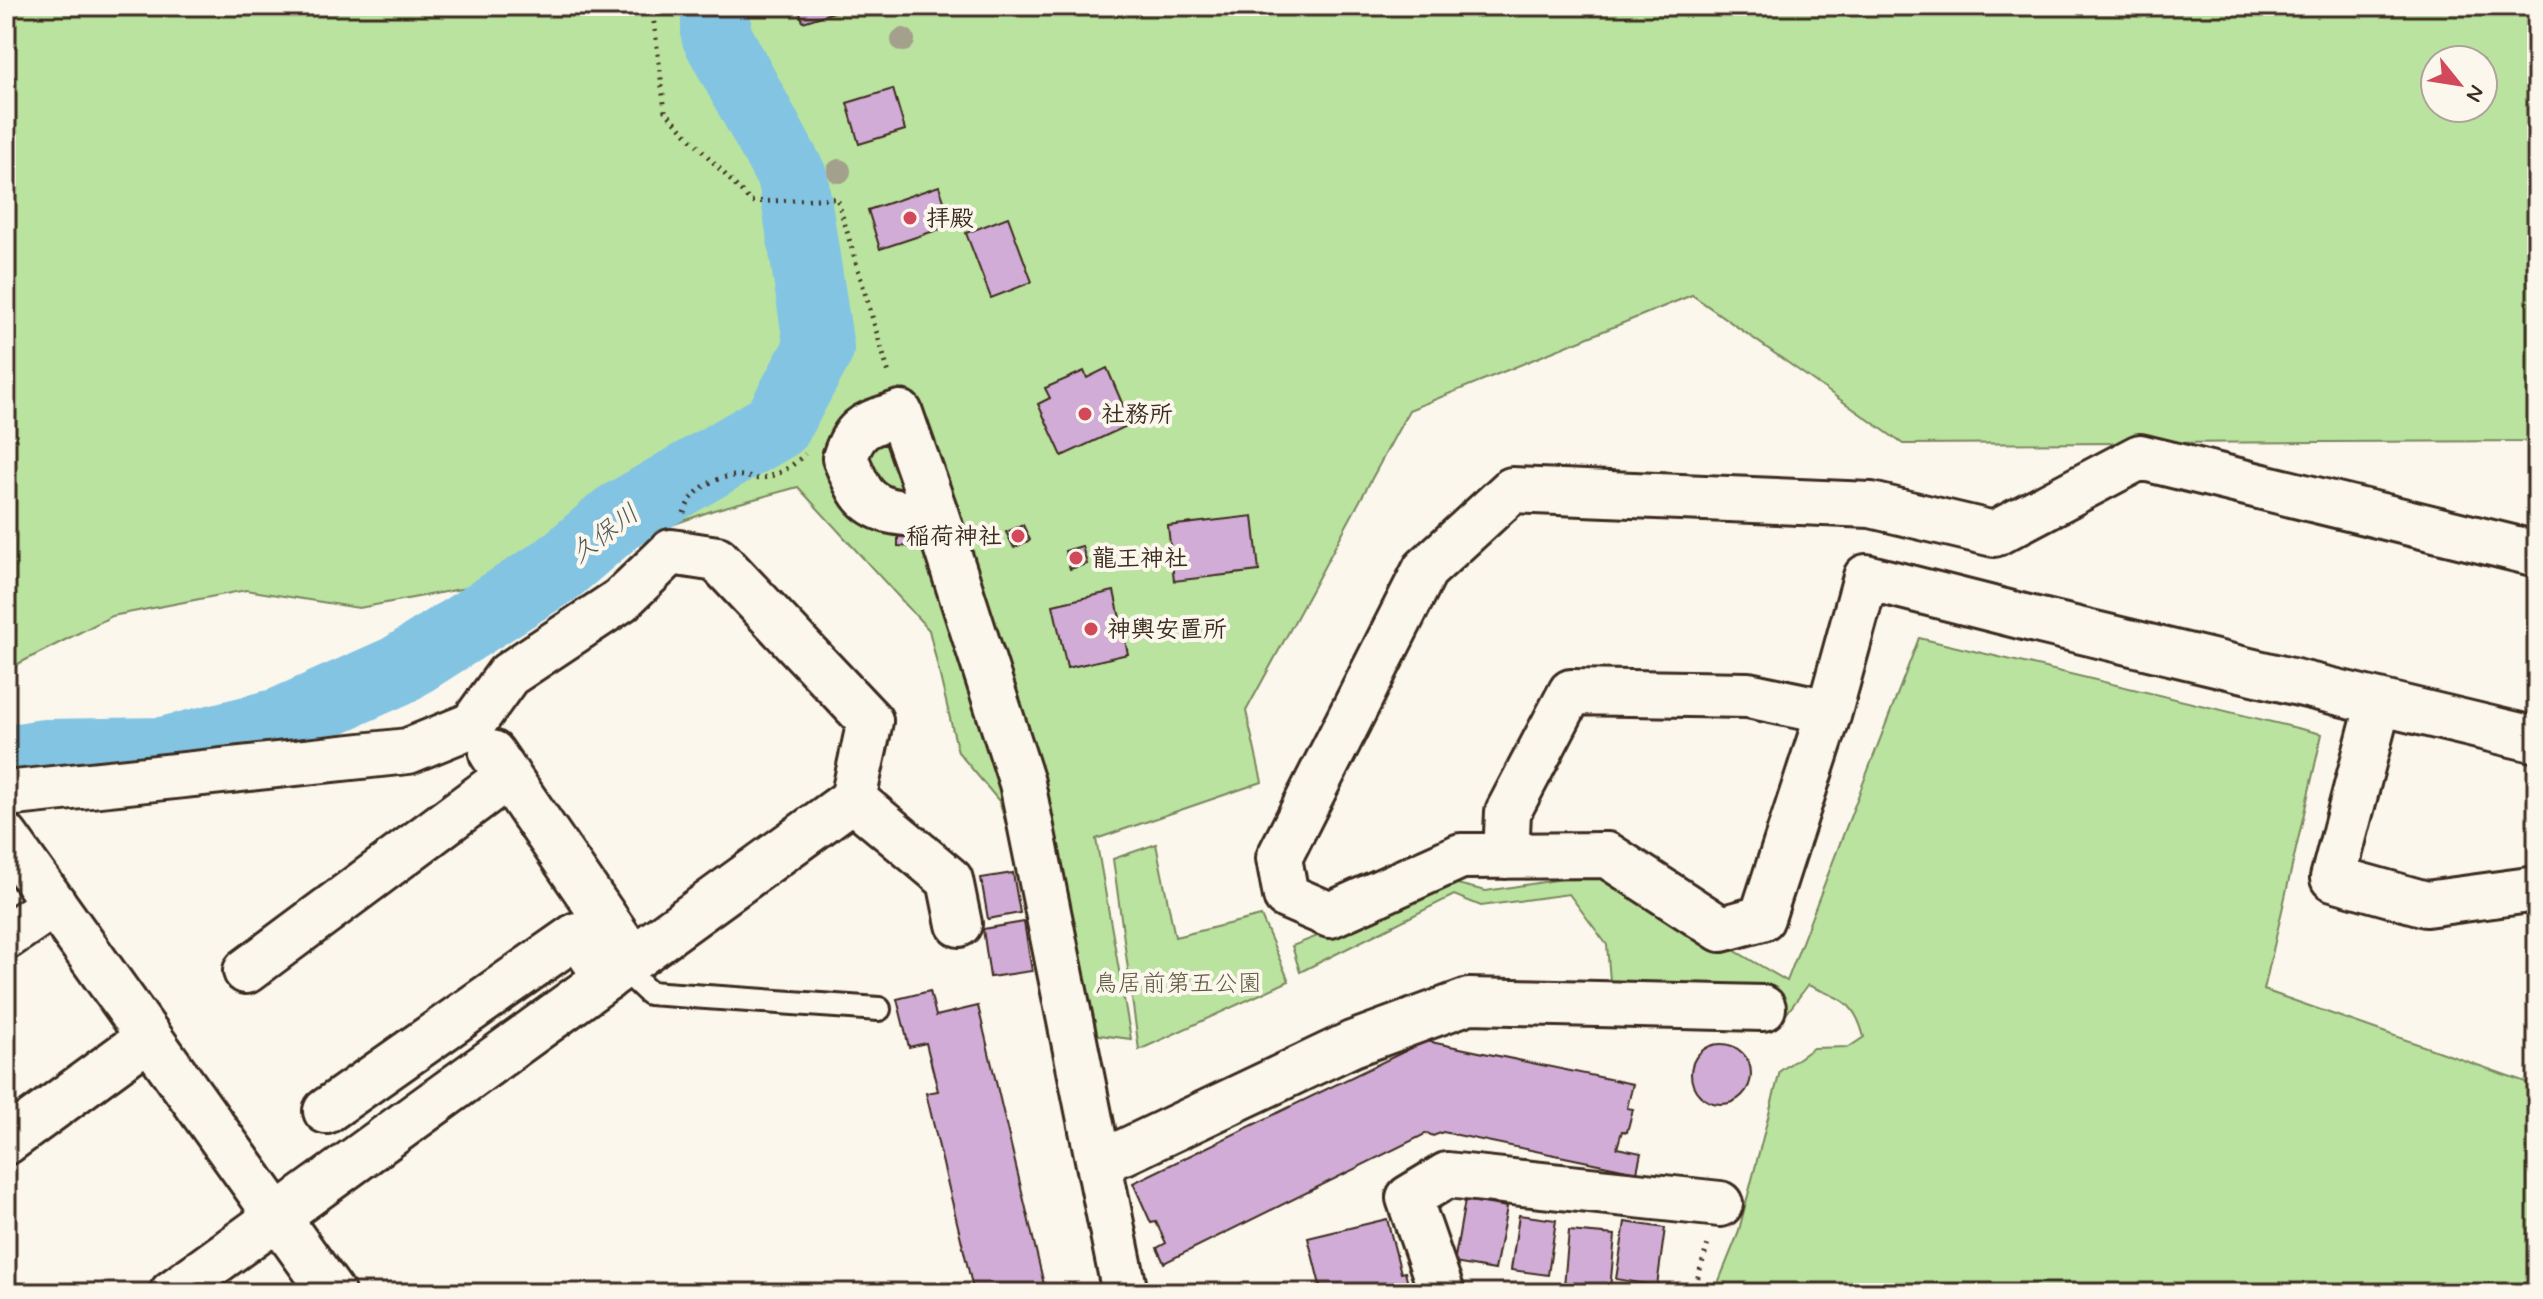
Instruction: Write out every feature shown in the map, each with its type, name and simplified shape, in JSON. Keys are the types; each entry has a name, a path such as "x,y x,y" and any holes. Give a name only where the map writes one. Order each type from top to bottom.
{"street":[{"path":"936,515 892,512 876,505 863,494 845,458 850,440 880,420 936,515 1022,783 1125,1293"},
{"path":"2537,554 2140,457 1994,534 1871,505 1512,490 1425,570 1279,858 1286,896 1330,915 1461,856 1607,855 1721,929 1762,918 1829,712 1866,577 2537,740"},
{"path":"6,794 408,751 472,725 508,675 621,600 671,552 717,559 870,721 853,799 172,1293"},
{"path":"1506,856 1508,812 1571,692 1748,695 1829,712"},
{"path":"2379,702 2333,878 2426,904 2537,889"},
{"path":"472,725 508,776 621,968"},
{"path":"246,971 508,776"},
{"path":"853,799 950,880 959,924"},
{"path":"6,837 332,1293"},
{"path":"6,937 54,904"},
{"path":"326,1111 577,935 621,968"},
{"path":"1099,1161 1352,1044 1469,1001 1763,1008"},
{"path":"6,1142 149,1037"},
{"path":"1442,1293 1409,1198 1447,1175 1720,1204"}],"lane":[{"path":"621,968 649,993 879,1009"}],"path":[{"path":"652,6 665,111 751,202 837,198 880,420 813,446 786,471 759,479 742,476 715,478 687,503 671,552"},
{"path":"1693,1293 1720,1204"}],"green space":[{"path":"6,6 2537,6 2537,441 1903,444 1692,295 1409,410 1246,711 1262,782 1096,839 1131,1039 1069,1031 999,801 958,752 929,630 798,487 714,510 525,577 359,608 246,590 112,616 6,670"},
{"path":"1919,638 2322,734 2264,990 2537,1086 2537,1293 1714,1293 1738,1234 1780,1071 1813,1048 1849,1047 1864,1037 1856,1015 1845,1002 1808,985 1781,1021 1759,1009 1736,984 1705,996 1623,995 1610,980 1607,945 1569,894 1481,906 1454,895 1300,972 1292,946 1453,883 1486,891 1601,873 1787,981"},
{"name":"鳥居前第五公園","path":"1156,844 1175,937 1261,916 1289,981 1139,1050 1113,859"}],"building":[{"path":"798,6 853,6 803,22"},
{"path":"893,89 905,130 859,144 847,103"},
{"name":"拝殿","path":"939,186 952,225 880,249 868,210"},
{"path":"1008,217 1032,282 991,298 966,233"},
{"name":"社務所","path":"1107,368 1131,424 1062,456 1038,404 1050,398 1045,388 1084,371 1087,378"},
{"path":"1253,516 1259,571 1174,581 1168,526"},
{"name":"稲荷神社","path":"1023,525 1030,540 1014,548 1006,532"},
{"path":"898,533 921,534 921,547 898,546"},
{"name":"龍王神社","path":"1082,546 1087,564 1070,569 1065,551"},
{"name":"神輿安置所","path":"1114,591 1128,654 1067,668 1053,605"},
{"path":"1013,873 1020,913 988,919 981,878"},
{"path":"1024,922 1032,971 990,977 983,929"},
{"path":"930,991 936,1016 978,1006 1046,1293 974,1293 926,1093 938,1091 926,1043 909,1047 897,999"},
{"path":"1426,1041 1633,1084 1627,1108 1633,1109 1627,1132 1622,1131 1617,1148 1641,1153 1637,1172 1443,1132 1433,1136 1427,1133 1164,1263 1157,1248 1166,1243 1156,1222 1151,1223 1133,1183"},
{"path":"1721,1044 1732,1046 1742,1053 1749,1063 1749,1085 1742,1095 1732,1102 1721,1104 1710,1102 1700,1095 1693,1085 1691,1074 1693,1063 1700,1053 1710,1046"},
{"path":"1465,1200 1507,1207 1495,1270 1454,1263"},
{"path":"1519,1215 1556,1220 1548,1275 1511,1270"},
{"path":"1387,1219 1401,1273 1405,1272 1410,1293 1349,1293 1347,1288 1322,1293 1308,1238"},
{"path":"1625,1222 1665,1228 1657,1286 1616,1279"},
{"path":"1569,1231 1615,1235 1610,1290 1564,1286"},
{"path":"1556,1287 1556,1293 1498,1293 1498,1288"}],"waterway":[{"name":"久保川","path":"6,760 44,754 163,752 280,723 399,670 559,568 617,518 777,425 819,348 793,179 716,35 716,6"}],"place":[{"name":"拝殿","path":"910,218"},
{"name":"社務所","path":"1085,414"},
{"name":"稲荷神社","path":"1018,536"},
{"name":"龍王神社","path":"1076,558"},
{"name":"神輿安置所","path":"1091,629"}]}
